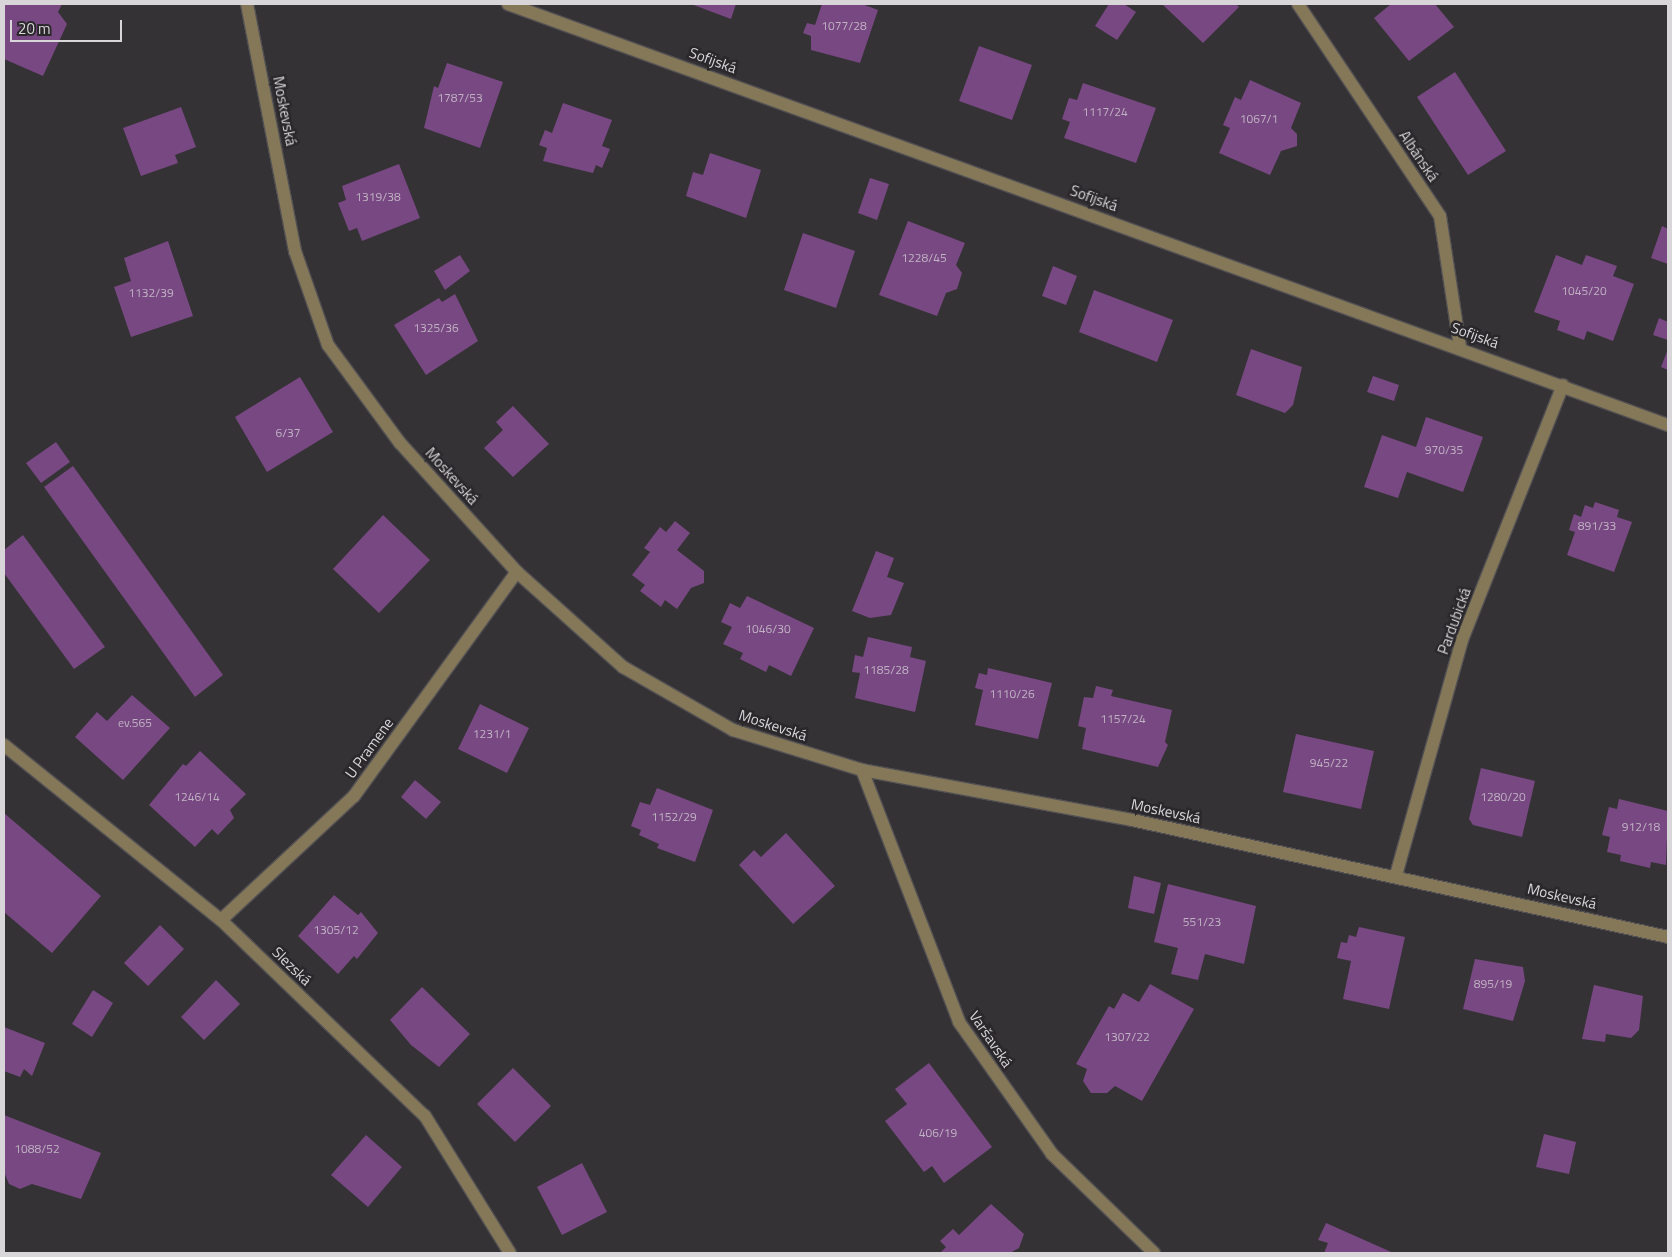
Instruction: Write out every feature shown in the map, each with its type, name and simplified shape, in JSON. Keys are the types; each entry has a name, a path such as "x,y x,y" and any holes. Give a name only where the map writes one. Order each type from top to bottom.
{"street":[{"name":"Moskevská","path":"247,4 295,251 328,345 400,443 517,572 623,667 733,730 862,770 1396,875 1668,937"},
{"name":"Sofijská","path":"508,4 1460,347 1668,425"},
{"name":"Albánská","path":"1298,4 1440,216 1460,347"},
{"name":"Pardubická","path":"1396,875 1462,640 1563,385"},
{"name":"U Pramene","path":"221,920 354,796 517,572"},
{"name":"Slezská","path":"4,745 221,920 425,1116 510,1253"},
{"name":"Varšavská","path":"862,770 959,1022 1052,1154 1154,1253"}],"building":[{"path":"4,4 62,4 58,12 67,24 43,76 4,59"},
{"path":"691,4 736,4 731,19"},
{"path":"822,4 862,4 878,10 860,63 811,50 811,36 803,33 807,23 815,25"},
{"path":"1109,4 1124,4 1136,12 1117,40 1095,26"},
{"path":"1162,4 1236,4 1239,7 1203,43"},
{"path":"1391,4 1435,4 1454,27 1409,61 1374,18"},
{"path":"979,46 1032,65 1012,120 959,101"},
{"path":"447,63 503,82 480,148 424,128 434,86 438,88"},
{"path":"1455,72 1506,151 1468,175 1417,97"},
{"path":"1250,80 1301,103 1291,128 1297,134 1297,146 1281,151 1270,175 1219,153 1230,128 1223,125 1235,97 1241,100"},
{"path":"1083,83 1156,108 1136,163 1064,138 1070,122 1062,119 1069,98 1077,100"},
{"path":"563,103 612,120 602,146 610,149 602,168 596,165 593,173 543,161 547,148 539,145 545,130 552,133"},
{"path":"181,107 196,147 175,155 178,163 141,176 123,128"},
{"path":"710,153 761,170 746,218 686,196 693,172 703,175"},
{"path":"399,164 420,218 362,241 357,228 349,231 338,203 346,200 342,186"},
{"path":"870,178 889,184 877,220 858,213"},
{"path":"908,221 965,243 956,265 962,273 957,289 946,293 937,316 879,295"},
{"path":"1662,226 1668,229 1668,264 1651,258"},
{"path":"803,233 855,251 836,308 784,290"},
{"path":"168,241 193,316 131,337 114,287 131,281 124,258"},
{"path":"460,255 470,271 445,290 434,271"},
{"path":"1556,255 1582,265 1586,255 1617,266 1613,276 1634,284 1613,341 1587,331 1584,340 1557,330 1560,321 1534,312"},
{"path":"1053,266 1077,276 1066,305 1042,296"},
{"path":"1094,290 1173,320 1157,362 1079,332"},
{"path":"455,294 478,341 426,375 394,325 439,298 442,302"},
{"path":"1659,318 1668,322 1668,340 1653,335"},
{"path":"1251,349 1302,367 1293,405 1285,413 1236,395"},
{"path":"1668,349 1668,370 1661,367"},
{"path":"1373,376 1399,385 1394,401 1367,392"},
{"path":"300,377 333,432 267,472 235,417"},
{"path":"513,406 549,444 513,477 484,448 503,430 496,422"},
{"path":"1426,417 1483,437 1463,492 1407,472 1398,498 1364,487 1382,435 1416,447"},
{"path":"56,442 70,462 41,483 26,463"},
{"path":"73,466 223,675 195,697 44,487"},
{"path":"1595,502 1619,510 1617,517 1632,522 1614,572 1567,555 1575,532 1569,530 1574,514 1581,517 1585,505 1593,508"},
{"path":"383,515 430,560 379,613 333,569"},
{"path":"675,521 690,533 677,550 704,571 704,583 691,588 677,609 665,600 661,607 640,591 645,585 632,575 650,552 644,548 660,527 666,532"},
{"path":"23,535 105,647 74,669 4,573 4,550"},
{"path":"876,551 894,558 887,577 904,583 891,615 870,618 852,611"},
{"path":"747,596 814,628 791,676 769,665 766,672 740,659 743,653 723,644 732,627 721,622 730,603 740,608"},
{"path":"868,637 912,647 910,657 926,661 915,712 855,698 860,673 852,672 855,655 863,657"},
{"path":"988,668 1052,683 1038,739 975,725 983,690 975,688 979,673 987,675"},
{"path":"1096,686 1113,690 1111,696 1172,710 1165,742 1168,745 1158,767 1082,749 1086,728 1078,726 1084,697 1093,698"},
{"path":"132,695 170,728 123,780 75,737 97,712 107,721"},
{"path":"480,704 529,728 507,773 458,749"},
{"path":"1296,734 1374,751 1361,809 1283,792"},
{"path":"200,751 246,794 230,810 234,818 218,835 212,829 195,847 149,805 183,764 186,766"},
{"path":"1481,768 1535,781 1522,837 1473,825 1469,819"},
{"path":"415,780 441,802 426,819 401,797"},
{"path":"657,788 713,810 695,862 657,848 659,844 639,835 641,830 631,826 640,802 650,805"},
{"path":"1619,799 1668,811 1666,865 1651,862 1650,868 1620,861 1621,855 1607,852 1610,837 1602,835 1609,807 1617,809"},
{"path":"4,813 101,896 52,953 4,912"},
{"path":"786,833 835,886 793,924 739,865 754,850 761,857"},
{"path":"1134,876 1161,883 1154,914 1128,908"},
{"path":"1168,884 1256,906 1244,964 1205,954 1198,980 1171,974 1178,948 1154,942"},
{"path":"334,895 358,915 361,912 378,933 357,959 354,956 338,974 298,936"},
{"path":"160,925 184,949 148,986 124,963"},
{"path":"1359,927 1405,937 1389,1009 1343,999 1351,961 1337,958 1341,942 1347,943 1349,935 1356,937"},
{"path":"1475,959 1523,967 1525,981 1513,1021 1463,1009"},
{"path":"216,980 240,1004 204,1040 181,1017"},
{"path":"1150,984 1194,1009 1142,1101 1115,1086 1107,1093 1091,1093 1083,1081 1087,1069 1076,1064 1109,1006 1114,1009 1123,993 1139,1002"},
{"path":"1594,985 1643,996 1639,1030 1631,1038 1606,1034 1605,1042 1582,1039"},
{"path":"422,987 470,1034 439,1067 411,1045 390,1020"},
{"path":"93,990 113,1003 92,1037 72,1024"},
{"path":"4,1027 45,1043 32,1076 24,1069 20,1077 4,1071"},
{"path":"929,1063 992,1147 944,1183 932,1166 924,1172 885,1121 907,1104 895,1089"},
{"path":"513,1068 551,1106 515,1142 477,1104"},
{"path":"4,1115 101,1153 81,1199 32,1184 20,1189 9,1184 4,1172"},
{"path":"1544,1134 1576,1142 1569,1174 1536,1167"},
{"path":"366,1135 402,1167 368,1207 331,1175"},
{"path":"582,1163 607,1212 562,1235 537,1187"},
{"path":"991,1204 1024,1234 1019,1248 1010,1253 940,1253 946,1247 940,1241 953,1229 959,1235"},
{"path":"1326,1223 1393,1253 1324,1253 1328,1243 1318,1240"}]}
